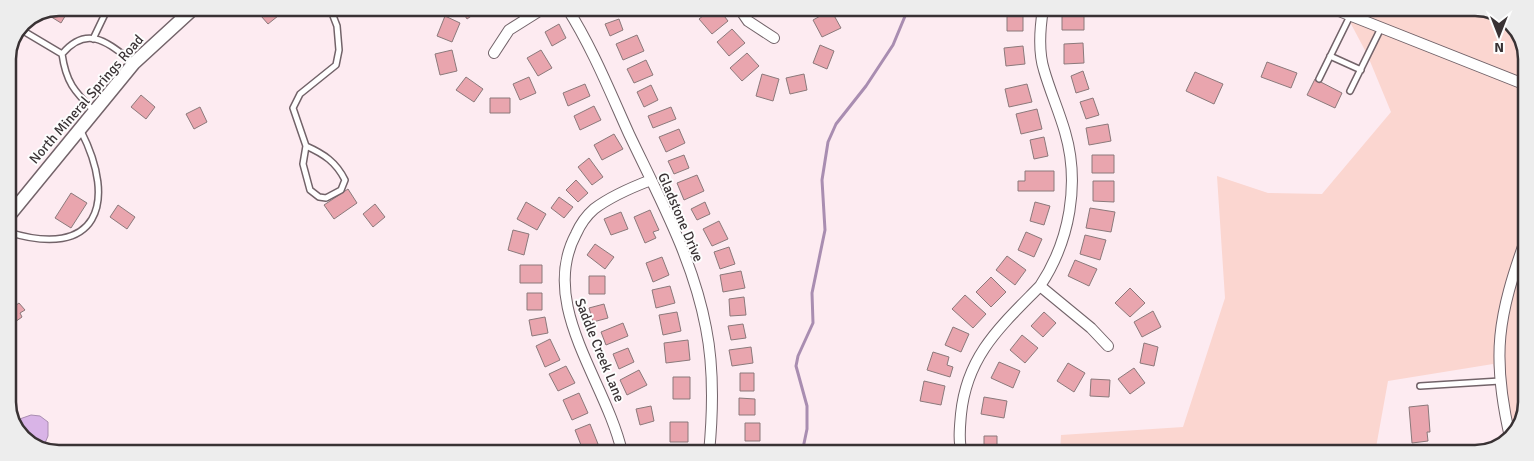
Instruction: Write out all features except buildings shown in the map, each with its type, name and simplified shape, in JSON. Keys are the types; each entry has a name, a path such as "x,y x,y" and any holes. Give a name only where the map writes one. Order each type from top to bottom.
{"street":[{"name":"North Mineral Springs Road","path":"16,206 134,63 185,16"},
{"path":"494,53 509,30 531,16"},
{"name":"Gladstone Drive","path":"571,16 664,204 686,259 706,328 711,366 712,428 710,445"},
{"path":"744,16 748,22 774,38"},
{"path":"961,445 960,423 962,402 973,367 992,336 1040,286 1046,277 1067,224 1073,178 1065,132 1043,68 1042,16"},
{"path":"1350,16 1518,82"},
{"name":"Saddle Creek Lane","path":"620,445 616,428 568,313 563,285 564,265 570,245 580,226 592,211 613,196 651,180"},
{"path":"1508,429 1500,381 1498,352 1501,323 1518,262"},
{"path":"1040,286 1108,346"}],"lane":[{"path":"93,38 104,16"},
{"path":"306,146 322,153 338,166 345,180 341,190 326,198 319,197 310,190 303,164 306,146 293,108 300,94 336,65 339,50 338,26 334,16"},
{"path":"1319,79 1350,16"},
{"path":"1350,91 1382,28"},
{"path":"26,32 62,54"},
{"path":"94,111 71,86 65,73 62,54 70,44 84,37 103,40 134,63"},
{"path":"1330,56 1361,70"},
{"path":"16,234 24,237 63,238 76,236 93,219 98,203 98,191 88,145 79,128"},
{"path":"1420,386 1500,381"}],"shaded area":[{"path":"1347,16 1475,16 1499,23 1509,33 1515,45 1518,56 1518,402 1511,426 1505,432 1493,364 1388,381 1376,445 1060,445 1061,435 1183,427 1225,298 1217,176 1268,193 1322,194 1391,112 1367,54"},
{"path":"31,415 40,416 48,422 48,436 45,442 35,438 25,428 20,419"}],"waterway":[{"path":"804,445 807,429 807,406 796,366 798,356 813,323 812,293 825,230 822,180 828,142 836,124 866,86 893,45 905,16"}]}
